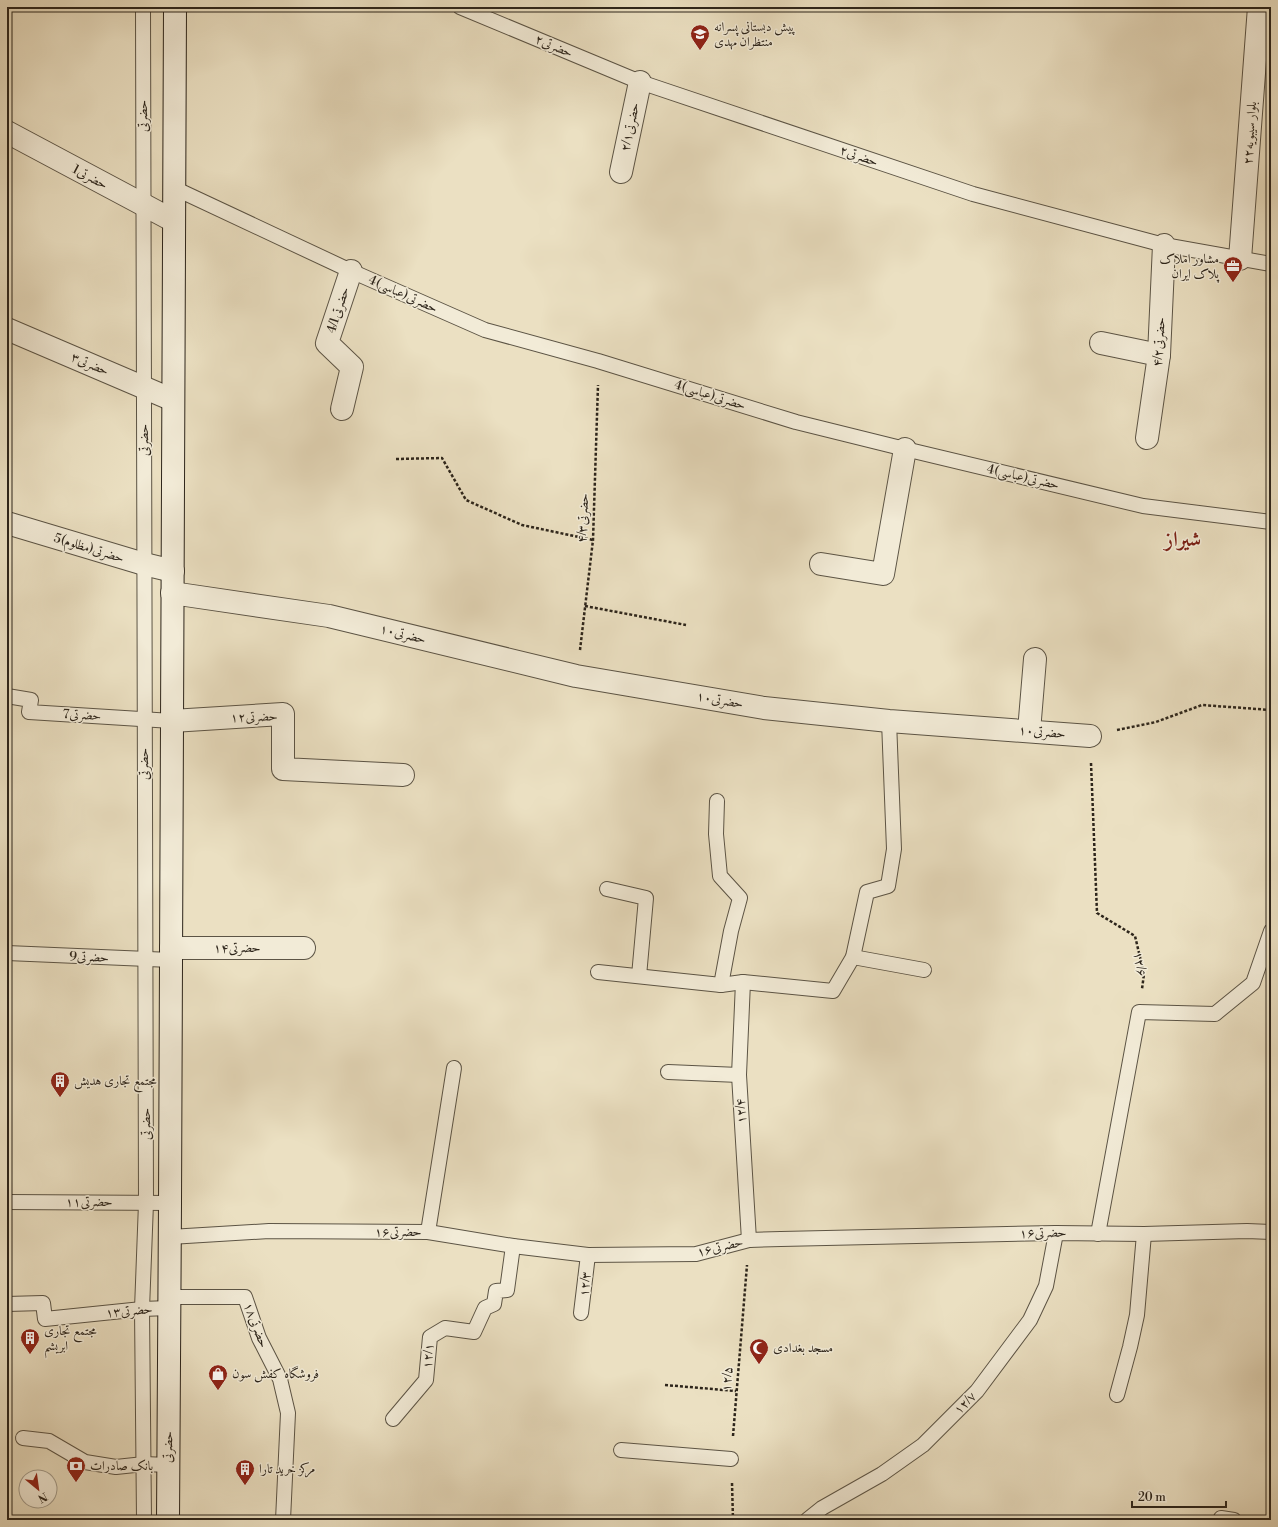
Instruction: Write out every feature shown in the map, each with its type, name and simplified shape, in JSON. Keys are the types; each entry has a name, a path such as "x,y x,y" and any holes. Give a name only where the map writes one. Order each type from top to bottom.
{"street":[{"name":"حضرتی","path":"168,1520 175,7"},
{"name":"بلوار سیبویه۲۲","path":"1240,259 1259,7"},
{"name":"حضرتی۲/۱","path":"621,172 640,82"},
{"name":"1حضرتی","path":"7,132 174,222"},
{"name":"حضرتی۴/۲","path":"1147,438 1159,355 1164,245"},
{"name":"4/1حضرتی","path":"342,409 352,367 327,343 351,271"},
{"name":"حضرتی۳","path":"7,329 173,400"},
{"path":"1101,342 1159,355"},
{"path":"821,564 883,574 905,449"},
{"name":"5حضرتی(مظلوم)","path":"7,523 172,571"},
{"name":"حضرتی۱۰","path":"172,593 329,616 576,676 764,708 889,721 1090,736"},
{"path":"1029,731 1035,659"},
{"name":"حضرتی۱۲","path":"172,720 283,714 283,769 403,775"},
{"name":"حضرتی۱۴","path":"171,954 304,948"}],"lane":[{"name":"حضرتی","path":"143,7 146,1203 142,1309 144,1520"},
{"name":"حضرتی۲","path":"460,7 640,82 973,194 1164,245 1271,264"},
{"name":"4حضرتی(عباسی)","path":"174,188 351,271 485,330 598,361 796,422 905,449 1143,506 1271,522"},
{"name":"7حضرتی","path":"7,696 31,700 29,712 172,720"},
{"path":"598,972 721,985 743,982 833,990 853,957 867,892 888,886 894,849 889,721"},
{"path":"717,801 716,834 720,876 740,898 731,931 721,985"},
{"path":"607,889 646,898 639,976"},
{"path":"1098,1234 1139,1012 1215,1014 1253,983 1271,931"},
{"name":"9حضرتی","path":"7,953 145,959 171,954"},
{"path":"853,957 924,970"},
{"name":"۱۲/۴","path":"743,982 739,1075 749,1240"},
{"path":"428,1232 454,1068"},
{"path":"668,1072 739,1075"},
{"name":"حضرتی۱۱","path":"7,1202 170,1203"},
{"name":"حضرتی۱۶","path":"170,1237 269,1231 428,1232 513,1246 588,1255 696,1254 749,1240 1056,1232 1098,1234 1246,1231 1271,1232"},
{"name":"۱۲/۷","path":"807,1520 822,1508 882,1474 923,1445 977,1391 1030,1320 1046,1286 1056,1232"},
{"path":"1117,1395 1137,1315 1144,1234"},
{"name":"۱۲/۱","path":"393,1419 426,1380 430,1337 445,1328 474,1332 485,1308 494,1304 496,1291 507,1290 513,1246"},
{"name":"۱۲/۳","path":"582,1313 588,1255"},
{"name":"حضرتی۱۸","path":"169,1302 245,1297 259,1338 280,1379 288,1413 283,1520"},
{"name":"حضرتی۱۳","path":"7,1304 43,1303 45,1319 142,1309 169,1302"},
{"path":"23,1438 49,1441 85,1462 116,1467 144,1464 168,1465"},
{"path":"621,1450 731,1459"}],"path":[{"name":"حضرتی۴/۳","path":"576,676 593,540 598,361"},
{"path":"396,459 442,458 466,500 522,525 593,540"},
{"path":"585,606 686,625"},
{"path":"1090,736 1156,722 1202,705 1271,710"},
{"name":"۱۲/۶","path":"1090,736 1097,913 1135,936 1144,974 1139,1012"},
{"name":"۱۲/۵","path":"733,1520 731,1459 749,1240"},
{"path":"665,1385 736,1391"}],"place":[{"name":"پیش دبستانی پسرانه منتظران مهدی","path":"700,51"},
{"name":"مشاور املاک پلاک ایران","path":"1233,283"},
{"name":"مجتمع تجاری هدیش","path":"60,1098"},
{"name":"مجتمع تجاری ابریشم","path":"30,1355"},
{"name":"مسجد بغدادی","path":"759,1365"},
{"name":"فروشگاه کفش سون","path":"218,1391"},
{"name":"بانک صادرات","path":"76,1483"},
{"name":"مرکز خرید تارا","path":"245,1486"}],"district":[{"name":"شیراز","path":"1183,540"}]}
